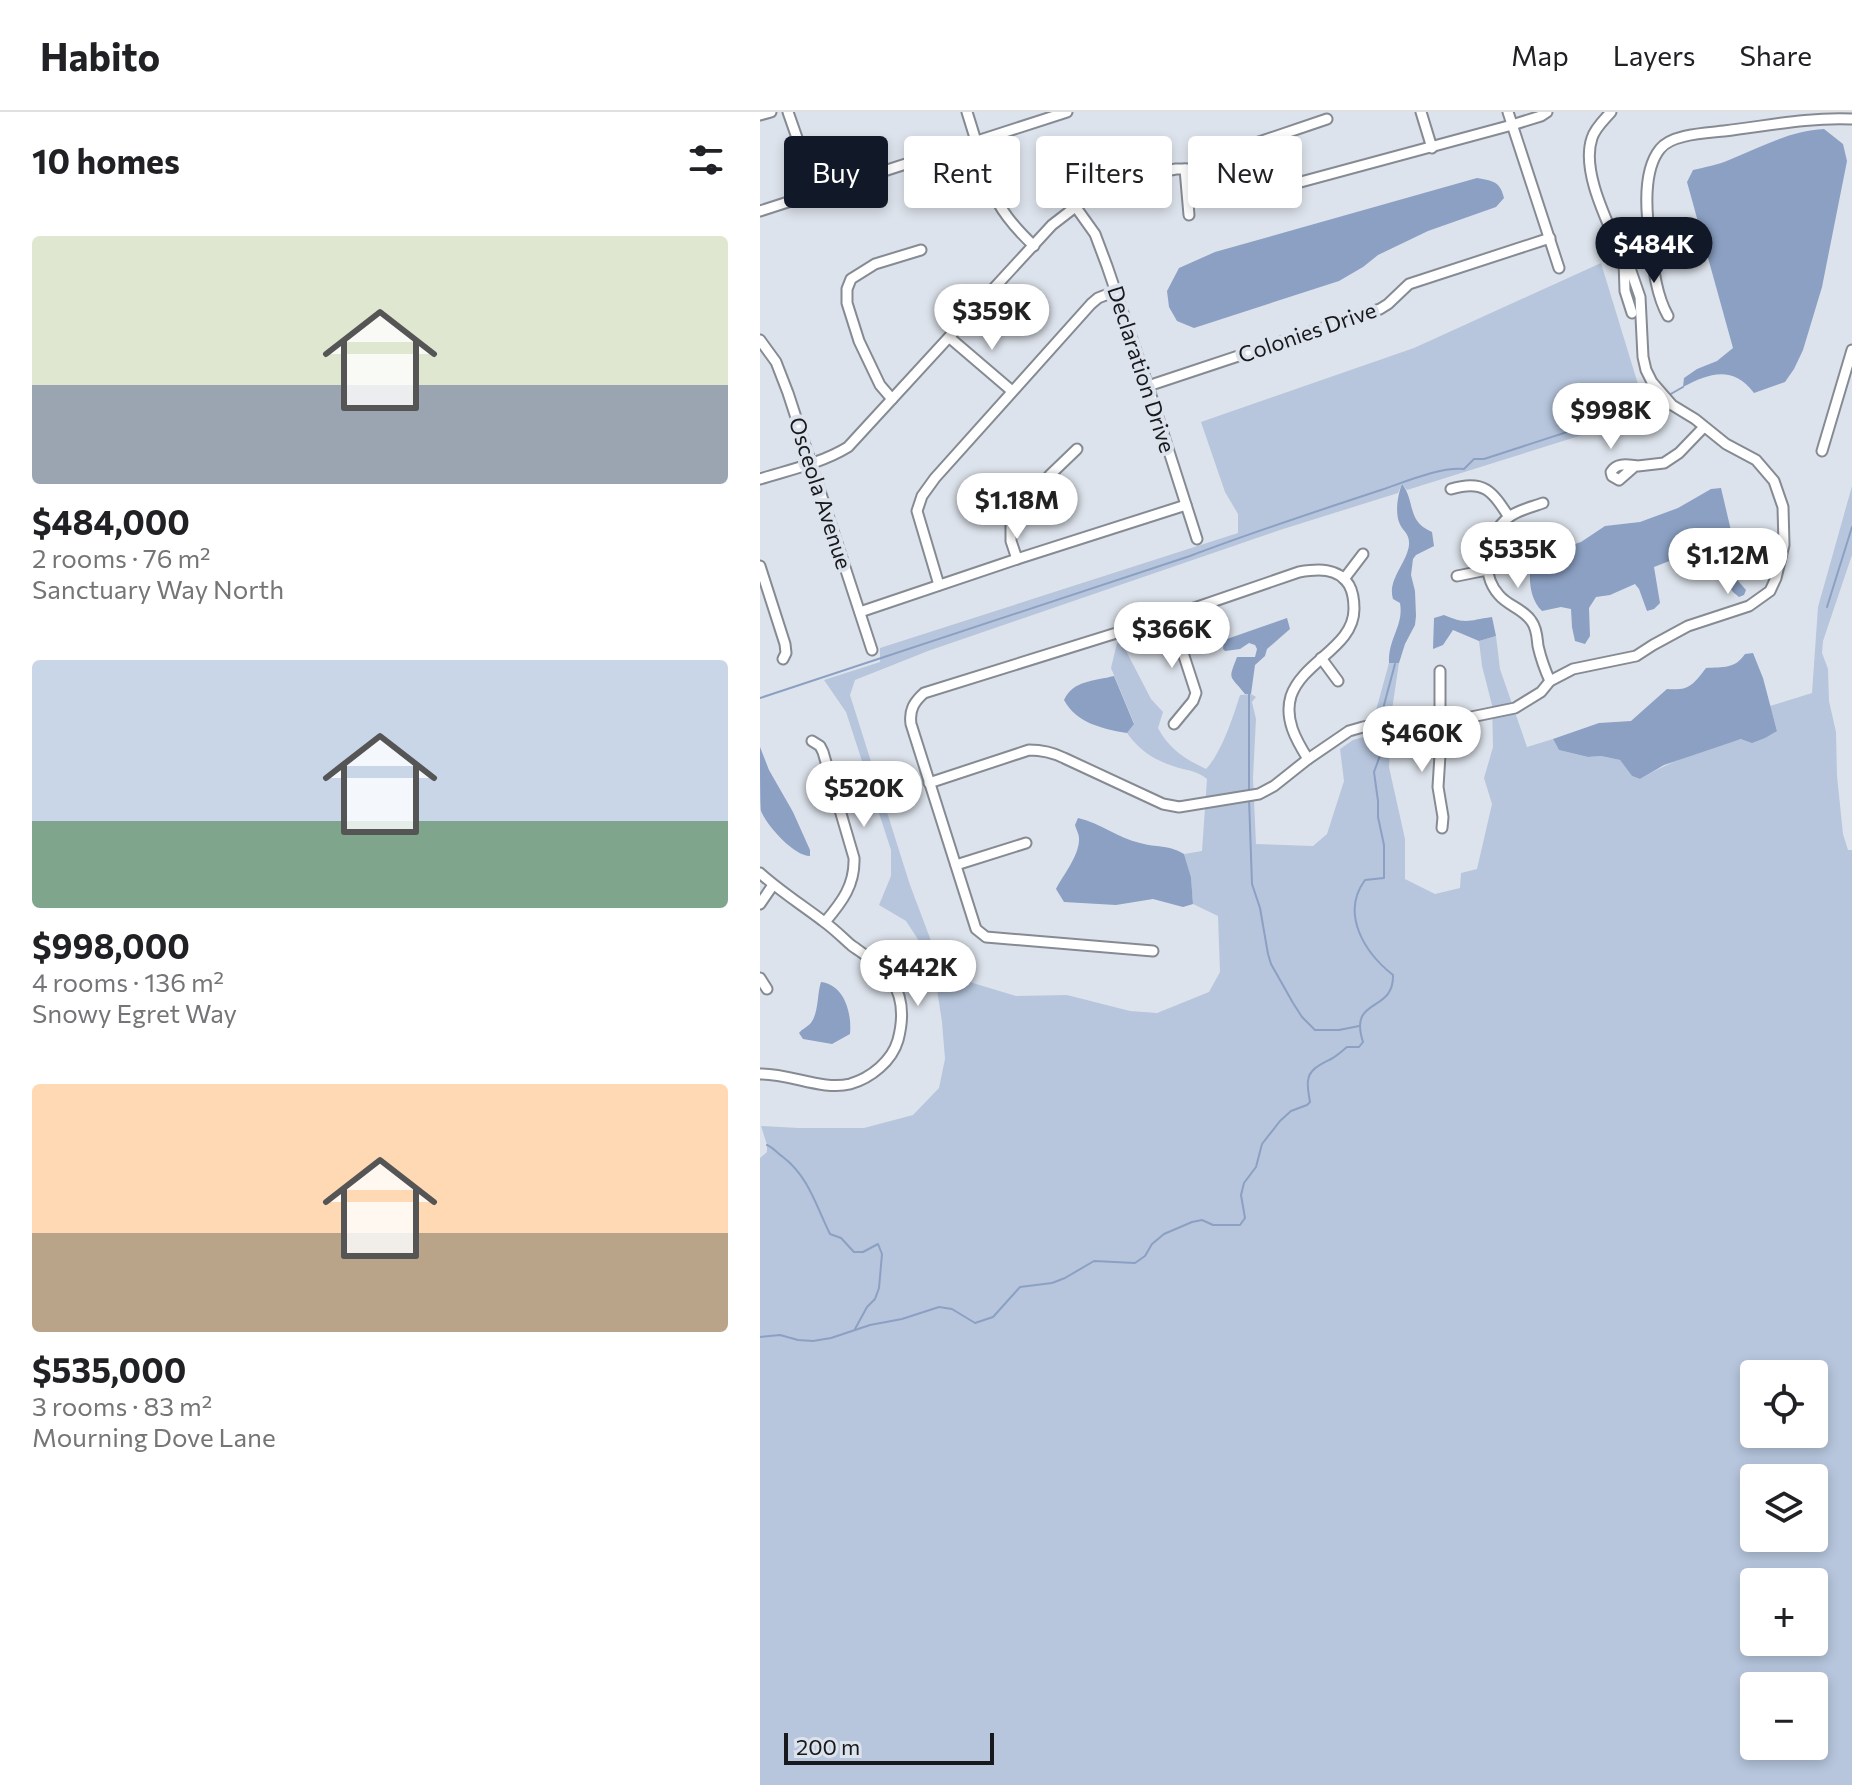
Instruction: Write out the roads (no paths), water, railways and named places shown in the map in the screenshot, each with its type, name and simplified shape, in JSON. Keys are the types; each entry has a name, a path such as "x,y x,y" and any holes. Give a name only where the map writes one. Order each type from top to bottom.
{"street":[{"path":"760,115 771,112"},
{"path":"788,112 796,136"},
{"path":"967,112 974,136"},
{"path":"992,136 1067,112"},
{"path":"1421,112 1432,148"},
{"path":"1508,112 1559,268"},
{"path":"1302,182 1432,148 1547,112"},
{"path":"929,783 1029,750 1039,750 1048,751 1163,804 1179,807 1259,794 1349,731 1377,724 1442,723 1515,708 1541,692 1550,681 1573,669 1636,656 1688,626 1749,606 1770,591 1784,545 1783,507 1774,481 1756,460 1726,444 1672,405 1646,370 1640,297 1600,203 1591,171 1589,152 1592,135 1611,112"},
{"path":"1776,112 1779,123"},
{"path":"1272,136 1327,119"},
{"path":"1668,316 1663,306 1648,229 1646,190 1658,150 1666,143 1699,133 1806,119 1852,119"},
{"path":"1172,171 1185,169 1189,215"},
{"path":"760,211 784,203"},
{"path":"1000,208 1034,246"},
{"path":"760,479 848,447 1052,225 1073,208"},
{"name":"Declaration Drive","path":"1076,208 1095,234 1116,291 1197,539"},
{"name":"Colonies Drive","path":"1148,386 1380,309 1409,284 1550,238"},
{"path":"892,399 874,375 857,335 846,297 851,279 875,264 921,250"},
{"path":"1624,261 1625,290 1632,313 1641,324"},
{"path":"939,585 919,519 918,504 935,478 1098,298 1116,291"},
{"path":"950,338 1012,391"},
{"name":"Osceola Avenue","path":"760,340 776,362 788,393 872,650"},
{"path":"1822,451 1852,350"},
{"path":"1635,466 1664,463 1679,453 1704,427"},
{"path":"1017,559 1011,541 1011,522 1050,475 1077,449"},
{"path":"1451,489 1485,487 1495,495 1509,517"},
{"path":"1543,503 1509,517 1498,529 1488,553 1487,570 1499,595 1532,620 1541,661 1550,681"},
{"path":"860,612 1186,505"},
{"path":"1344,579 1363,554"},
{"path":"760,566 785,644 783,659"},
{"path":"1153,951 986,937 976,929 911,724 914,704 924,693 1171,616 1299,572 1326,570 1344,579 1352,588 1354,617 1349,630 1299,681 1291,697 1288,714 1291,728 1308,759"},
{"path":"1457,576 1487,570"},
{"path":"1171,616 1196,693 1174,724"},
{"path":"1321,658 1338,681"},
{"path":"1440,671 1442,723 1438,787 1442,828"},
{"path":"812,741 823,752 854,858 854,874 847,894 825,922"},
{"path":"956,865 1026,843"},
{"path":"760,873 874,961 892,981 898,994 901,1023 896,1047 878,1070 849,1084 834,1085 760,1074"},
{"path":"760,904 773,885"},
{"path":"760,978 767,989"}],"waterway":[{"path":"1669,395 1683,387"},
{"path":"760,698 1422,476 1464,469 1474,459 1484,459 1664,398"},
{"path":"1827,607 1852,527"},
{"path":"1384,721 1384,705 1395,664"},
{"path":"1249,694 1249,793"},
{"path":"760,1337 780,1335 813,1341 831,1338 939,1307 952,1309 975,1323 993,1317 1020,1287 1052,1283 1094,1261 1135,1263 1164,1234 1192,1222 1202,1220 1213,1225 1240,1225 1245,1218 1241,1195 1244,1183 1256,1167 1262,1144 1291,1111 1310,1102 1308,1081 1313,1070 1347,1047 1359,1047 1363,1042 1360,1028 1362,1018 1366,1011 1387,995 1391,987 1393,975 1373,956 1355,919 1358,893 1365,880 1384,878 1384,845 1374,772 1386,739 1384,728"},
{"path":"1249,799 1252,884 1271,964 1302,1017 1315,1030 1359,1026"},
{"path":"767,1145 799,1174 830,1234 841,1238 854,1252 863,1252 878,1244 882,1254 879,1288 855,1329"}]}
